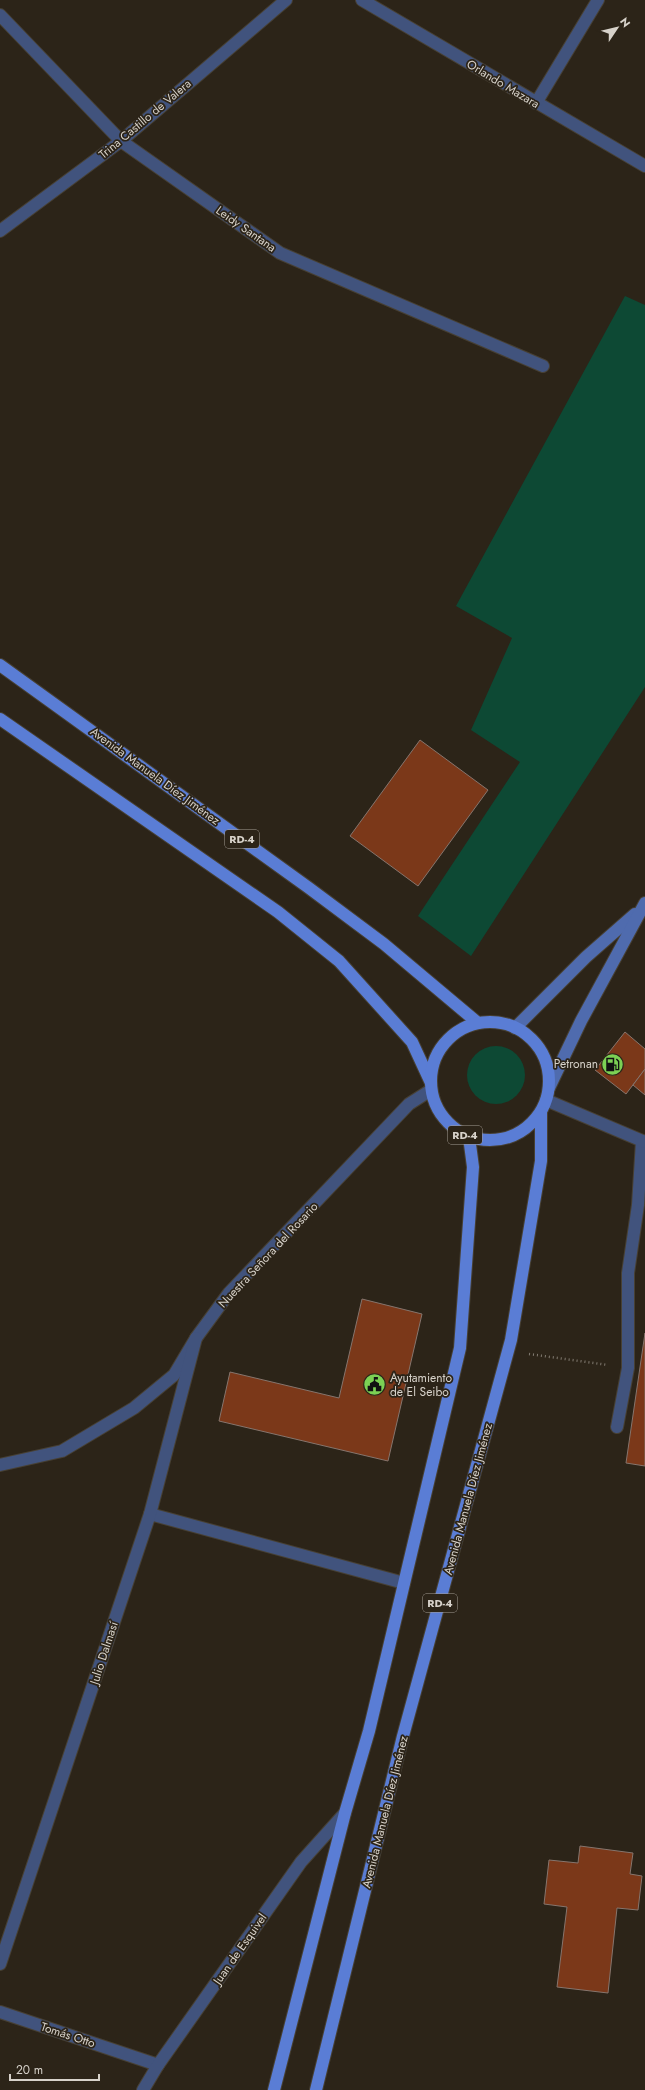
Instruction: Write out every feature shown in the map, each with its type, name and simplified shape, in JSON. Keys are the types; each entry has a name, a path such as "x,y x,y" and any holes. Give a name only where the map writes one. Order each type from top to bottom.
{"main road":[{"name":"Avenida Manuela Díez Jiménez","path":"1,668 384,944 478,1023"},
{"name":"RD-4","path":"0,718 278,912 339,960 412,1042 431,1087 436,1105 444,1119 456,1129 469,1137 490,1141 510,1137 528,1127 541,1112 549,1088 546,1063 535,1042 515,1028 500,1022 478,1023 453,1035 440,1048 433,1065 431,1087"},
{"path":"515,1028 586,957 643,906"},
{"path":"549,1088 581,1021 643,906"},
{"name":"Avenida Manuela Díez Jiménez","path":"316,2090 403,1736 509,1351 541,1161 541,1112"},
{"name":"RD-4","path":"274,2090 345,1813 369,1731 460,1348 473,1167 469,1137"}],"street":[{"name":"Trina Castillo de Valera","path":"0,232 121,141 286,0"},
{"name":"Orlando Mazara","path":"362,0 645,166"},
{"path":"536,103 598,0"},
{"name":"Leidy Santana","path":"0,15 121,141 280,253 543,366"},
{"name":"Nuestra Señora del Rosario","path":"0,1465 62,1451 134,1408 174,1375 196,1338 229,1293 410,1104 431,1087"},
{"path":"546,1100 644,1141 638,1205 628,1273 628,1368 617,1427"},
{"name":"Julio Dalmasí","path":"0,1964 150,1514 196,1338"},
{"path":"150,1514 404,1583"},
{"name":"Juan de Esquivel","path":"143,2090 158,2065 301,1862 345,1813"},
{"name":"Tomás Otto","path":"0,2012 158,2065"}],"path":[{"path":"509,1351 628,1368"}],"green space":[{"path":"625,296 645,305 645,687 471,956 418,916 520,762 471,730 512,638 456,606"},
{"path":"496,1046 512,1051 520,1059 525,1075 520,1091 512,1099 496,1104 480,1099 472,1091 467,1075 472,1059 480,1051"}],"building":[{"path":"420,740 488,790 418,886 350,836"},
{"path":"625,1032 645,1049 645,1069 626,1094 595,1070"},
{"path":"645,1069 645,1095 633,1085"},
{"name":"Ayutamiento de El Seibo","path":"362,1299 422,1314 388,1461 219,1421 230,1372 339,1398"},
{"path":"645,1333 645,1466 626,1463"},
{"path":"580,1846 633,1853 630,1874 642,1876 638,1910 617,1908 608,1993 557,1987 567,1907 544,1904 549,1860 578,1863"}],"place":[{"name":"Petronan","path":"613,1064"},
{"name":"Ayutamiento de El Seibo","path":"374,1385"}]}
